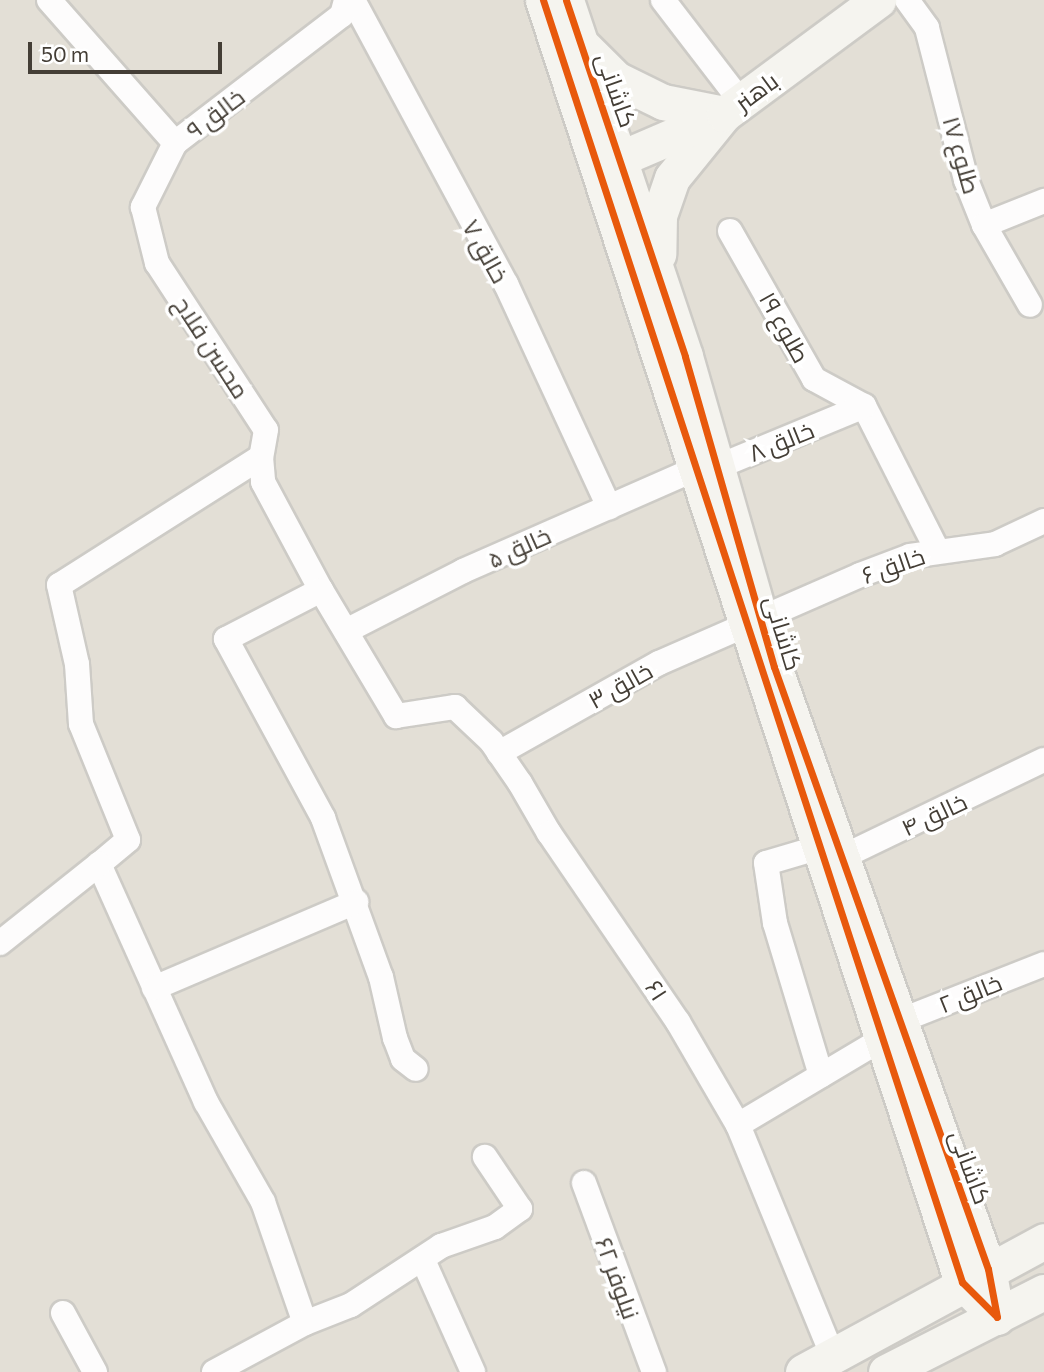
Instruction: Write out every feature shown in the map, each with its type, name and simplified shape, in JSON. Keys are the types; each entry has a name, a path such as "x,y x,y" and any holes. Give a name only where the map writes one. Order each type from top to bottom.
{"street":[{"path":"49,0 175,143"},
{"name":"خالق ۹","path":"175,143 342,15 346,0"},
{"name":"خالق ۷","path":"353,0 506,284 542,370 609,507"},
{"path":"663,0 733,108"},
{"name":"باهنر","path":"620,159 733,108 878,0"},
{"name":"طلوع ۱۷","path":"907,0 927,28 966,180 984,225 1030,305"},
{"name":"کاشانی","path":"552,3 581,44 620,159 657,272 706,468 826,855 975,1275"},
{"name":"کاشانی","path":"552,3 644,308 706,468"},
{"path":"581,44 616,79 663,102 733,108"},
{"path":"644,308 657,272 659,215 672,178 733,108"},
{"name":"محسن فلاح","path":"175,143 143,207 157,263 266,430 261,457 263,482 321,590 396,716"},
{"path":"984,225 1044,201"},
{"name":"طلوع ۱۹","path":"730,231 814,379 864,406"},
{"path":"864,406 937,550"},
{"name":"خالق ۸","path":"706,468 864,406"},
{"path":"0,943 128,840 80,724 77,664 59,585 261,457"},
{"name":"خالق ۵","path":"346,631 463,571 706,468"},
{"name":"خالق ۶","path":"753,621 872,570 937,550 995,544 1044,522"},
{"path":"321,590 226,639 323,818 356,902 381,977 395,1038 403,1059 416,1069"},
{"name":"خالق ۳","path":"499,752 659,663 753,621"},
{"name":"۶۱","path":"396,716 455,707 499,752 678,1022 738,1125 833,1357"},
{"name":"خالق ۴","path":"821,1075 775,923 766,863 826,855 1044,760"},
{"path":"99,864 206,1102 263,1202 305,1323"},
{"path":"154,988 356,902"},
{"name":"خالق ۲","path":"738,1125 890,1031 1044,964"},
{"path":"214,1372 305,1323 351,1305 441,1246 495,1227 520,1209 485,1157"},
{"name":"نیلوفر ۶۲","path":"584,1183 654,1372"},
{"path":"803,1372 975,1275 1044,1241"},
{"path":"423,1260 473,1372"},
{"path":"975,1275 997,1317"},
{"path":"886,1372 1044,1292"},
{"path":"63,1313 94,1372"}],"shaded area":[{"path":"0,0 1044,0 1044,1372 0,1372"}],"cycle path":[{"path":"543,0 962,1282 997,1317 988,1269 774,667 685,356 566,0"}]}
